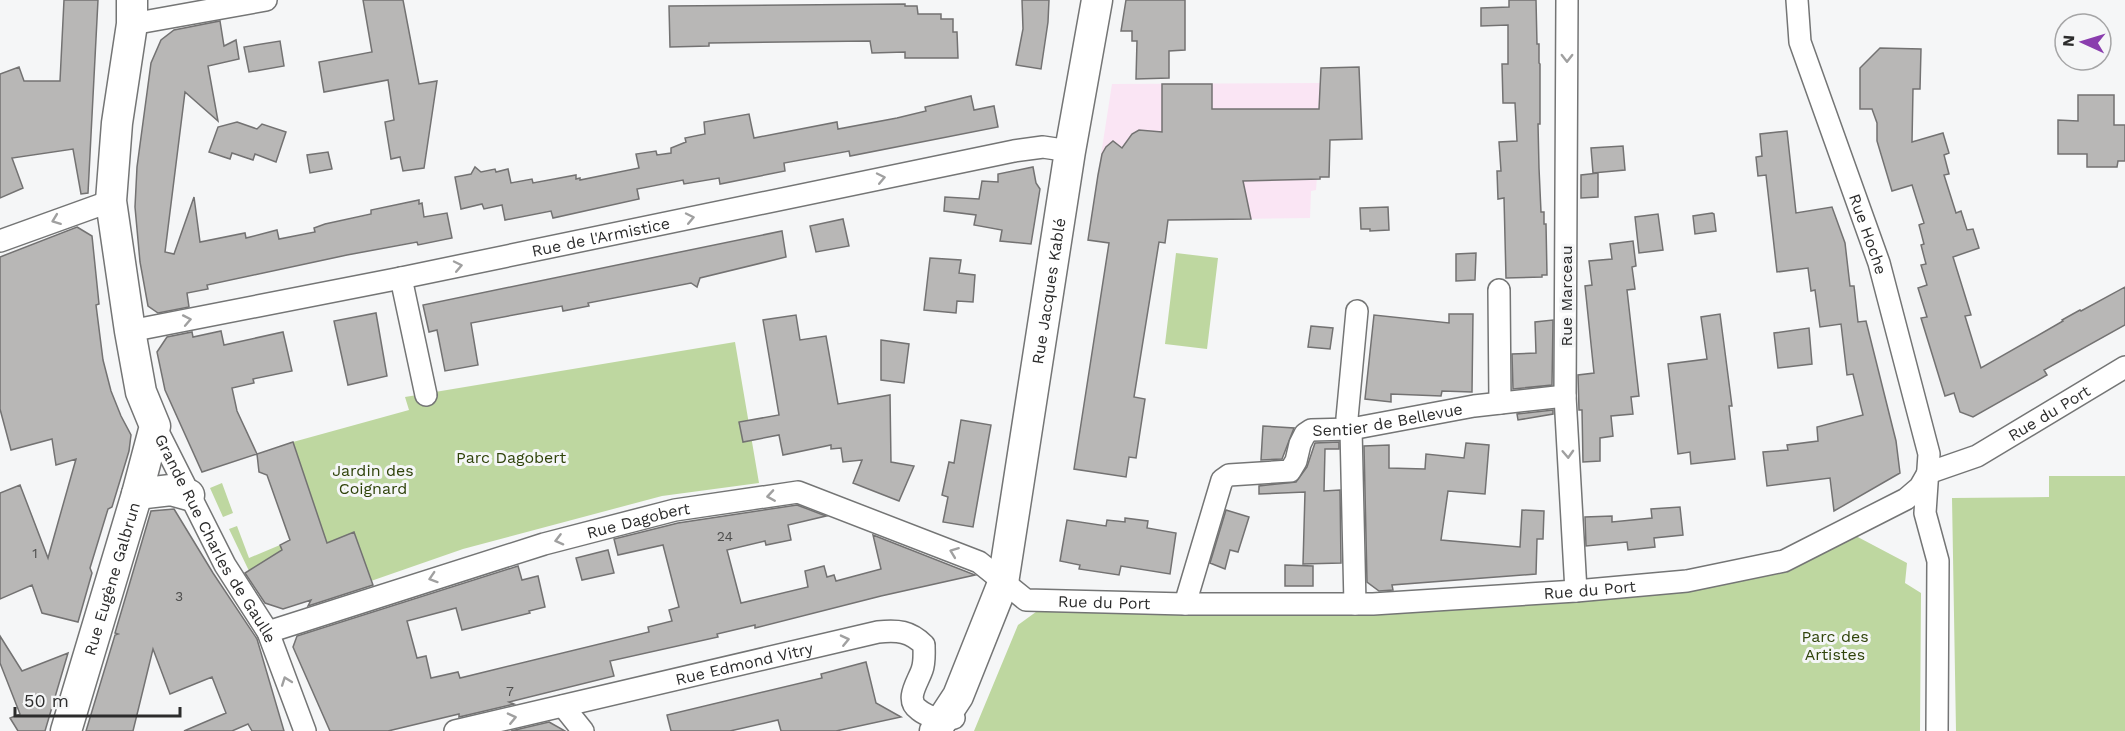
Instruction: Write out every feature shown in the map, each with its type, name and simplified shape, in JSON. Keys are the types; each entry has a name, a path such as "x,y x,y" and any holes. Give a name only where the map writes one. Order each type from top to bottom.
{"street":[{"path":"136,8 266,0"},
{"name":"Rue Jacques Kablé","path":"948,719 1003,583 1070,151 1097,0"},
{"name":"Rue Marceau","path":"1567,0 1565,396 1576,591"},
{"name":"Rue Hoche","path":"1797,0 1800,42 1879,263 1929,454 1925,513 1938,561 1936,731"},
{"name":"Grande Rue Charles de Gaulle","path":"136,8 117,123 111,201 141,392 155,426 225,565 268,632 305,731"},
{"name":"Rue de l'Armistice","path":"130,331 400,278 1014,151 1043,147 1070,151"},
{"path":"0,241 111,201"},
{"path":"400,278 426,395"},
{"path":"1499,290 1500,403"},
{"path":"1355,604 1351,429 1347,418 1357,311"},
{"name":"Rue du Port","path":"1003,583 1026,600 1185,604 1355,604 1576,591 1687,581 1784,561 1906,499 1920,487 1928,473 1977,456 2125,367"},
{"name":"Sentier de Bellevue","path":"1185,604 1222,480 1229,475 1290,471 1305,434 1311,430 1351,429 1500,403 1565,396"},
{"name":"Rue Eugène Galbrun","path":"66,731 155,426"},
{"name":"Rue Eugène Galbrun","path":"137,494 171,490 189,495"},
{"name":"Rue Dagobert","path":"268,632 544,544 675,510 798,492 979,562 1003,583"},
{"name":"Rue Edmond Vitry","path":"455,731 867,635 893,631 912,634 924,645 924,660 912,701 919,710 948,719"},
{"path":"562,706 583,731"}],"shaded area":[{"path":"1320,83 1316,150 1319,150 1316,190 1311,191 1310,218 1149,220 1125,224 1091,219 1112,84"}],"green space":[{"path":"1176,253 1218,258 1207,349 1165,344"},
{"name":"Parc Dagobert","path":"735,342 759,483 662,496 463,549 371,581 354,533 327,543 293,442 409,410 405,397"},
{"path":"2049,476 2125,476 2125,731 1956,731 1952,498 2049,497"},
{"path":"222,483 233,513 223,517 210,488"},
{"path":"237,526 249,558 280,545 288,560 249,571 229,529"},
{"name":"Parc des Artistes","path":"1854,535 1907,563 1905,583 1921,593 1920,731 974,731 1018,625 1040,609 1684,591 1788,572"}],"building":[{"path":"64,0 98,0 88,193 81,194 73,149 12,158 23,188 0,198 0,74 19,67 24,81 60,81"},
{"path":"363,0 403,0 419,84 437,81 424,168 403,171 400,157 391,159 385,122 394,120 388,80 324,92 319,62 372,52"},
{"path":"1022,0 1049,0 1041,69 1016,65 1023,29"},
{"path":"1126,0 1185,0 1185,50 1169,51 1169,78 1136,79 1137,41 1132,41 1132,31 1121,31"},
{"path":"1509,0 1536,0 1540,64 1539,168 1541,212 1544,212 1544,224 1546,224 1547,275 1542,275 1542,277 1506,278 1504,198 1498,199 1497,171 1501,171 1499,142 1517,141 1515,103 1503,103 1502,64 1508,64 1508,25 1481,26 1481,8 1509,7"},
{"path":"905,4 905,6 917,6 918,14 941,14 941,19 953,19 953,32 957,32 958,58 905,58 905,52 872,53 870,41 709,43 709,46 670,47 669,6"},
{"path":"220,21 224,46 236,40 239,59 208,66 218,121 185,92 165,252 174,254 194,197 200,242 245,233 246,238 277,230 279,239 315,232 314,228 371,214 371,210 419,200 419,204 422,203 424,217 447,213 452,238 347,255 207,285 208,289 187,293 189,307 158,313 148,306 140,262 135,207 137,167 151,63 161,40 174,30"},
{"path":"280,41 284,66 249,72 244,47"},
{"path":"1880,48 1921,49 1920,89 1913,89 1912,142 1943,133 1949,153 1944,155 1949,174 1944,175 1956,213 1961,211 1967,230 1973,229 1979,248 1953,257 1971,315 1965,316 1981,368 2062,320 2125,287 2125,325 2044,370 2047,375 1973,417 1960,412 1954,393 1945,396 1921,318 1927,317 1918,288 1927,285 1921,265 1926,264 1919,225 1924,223 1912,185 1892,191 1877,141 1877,123 1872,109 1860,109 1860,68"},
{"path":"1359,67 1362,139 1330,140 1329,177 1243,181 1251,219 1168,220 1165,243 1159,242 1134,397 1145,399 1136,458 1129,457 1126,477 1074,469 1109,243 1088,240 1102,154 1106,147 1113,141 1122,148 1132,134 1139,130 1162,132 1162,84 1212,84 1212,109 1319,109 1321,68"},
{"path":"2078,95 2114,95 2114,125 2125,125 2125,161 2118,161 2117,167 2087,167 2087,154 2058,154 2058,120 2078,121"},
{"path":"971,96 974,110 994,106 998,127 850,156 849,151 784,163 785,171 720,184 719,178 684,184 683,180 637,189 639,199 553,218 551,211 505,220 502,205 484,209 482,204 461,209 455,177 471,174 475,167 481,172 508,169 511,183 532,179 533,183 576,175 576,179 580,178 580,180 639,168 636,154 656,151 657,155 671,153 671,148 686,142 685,138 705,134 704,122 749,114 754,138 837,122 838,129 897,118 926,111 925,107"},
{"path":"237,122 257,129 262,124 286,132 276,162 255,154 253,160 232,153 230,159 209,152 218,127"},
{"path":"1787,131 1796,213 1832,207 1845,243 1850,286 1854,286 1858,322 1866,321 1896,441 1900,473 1834,511 1830,478 1767,486 1763,452 1788,450 1787,445 1818,441 1817,427 1863,415 1853,374 1847,375 1841,324 1820,327 1815,290 1811,291 1808,268 1777,272 1766,175 1758,176 1756,157 1762,156 1760,134"},
{"path":"1623,146 1625,170 1593,173 1591,148"},
{"path":"328,152 332,169 310,173 307,155"},
{"path":"1033,167 1036,183 1040,189 1031,244 1000,241 1002,230 974,225 976,215 944,211 945,197 979,199 982,181 998,182 998,174"},
{"path":"1598,173 1598,197 1581,198 1581,175"},
{"path":"1388,207 1389,230 1361,229 1360,208"},
{"path":"1712,213 1716,231 1695,234 1693,216"},
{"path":"1658,214 1663,250 1639,253 1635,217"},
{"path":"843,219 849,246 816,252 810,226"},
{"path":"77,227 92,236 99,304 96,305 103,360 111,391 131,435 129,451 112,507 108,509 90,568 92,573 78,622 42,613 32,585 0,599 0,493 20,485 48,558 76,459 56,465 52,439 11,450 0,409 0,257"},
{"path":"782,231 786,257 700,278 697,287 691,283 588,303 589,306 563,311 562,306 471,323 478,365 445,371 437,330 429,332 423,305"},
{"path":"1633,241 1636,266 1632,267 1635,289 1627,290 1639,396 1631,397 1633,414 1611,416 1613,436 1600,438 1600,461 1583,462 1582,410 1579,410 1578,375 1594,373 1585,286 1592,285 1589,261 1612,259 1610,244"},
{"path":"1476,253 1475,280 1456,281 1456,254"},
{"path":"930,258 961,260 959,273 975,275 973,302 957,301 956,313 924,310"},
{"path":"376,313 387,376 348,385 334,321"},
{"path":"1449,314 1473,314 1472,392 1442,391 1441,396 1391,394 1391,402 1365,399 1374,315 1449,323"},
{"path":"1720,314 1732,406 1729,406 1735,459 1691,464 1690,452 1678,454 1668,364 1707,359 1701,317"},
{"path":"796,315 800,340 826,336 838,404 890,395 891,462 914,466 899,501 853,483 862,460 843,462 841,448 831,449 831,445 783,455 779,435 743,442 739,422 779,415 763,320"},
{"path":"1553,320 1552,385 1513,389 1512,354 1536,353 1535,322"},
{"path":"1311,326 1333,328 1330,349 1308,347"},
{"path":"1809,328 1812,364 1778,368 1774,333"},
{"path":"221,331 224,345 283,332 292,371 253,379 254,383 232,388 237,411 257,454 202,472 165,390 157,352 167,337 192,332 193,337"},
{"path":"881,340 909,344 904,383 881,380"},
{"path":"1553,410 1553,414 1518,420 1517,414"},
{"path":"961,420 991,425 973,527 943,522 948,497 942,495 949,462 954,463"},
{"path":"1263,426 1294,428 1282,459 1261,460"},
{"path":"293,442 327,543 354,532 373,585 308,606 311,600 283,609 265,603 245,573 282,550 280,545 290,540 267,475 259,472 257,454"},
{"path":"1339,442 1339,449 1325,449 1324,491 1340,490 1341,563 1303,564 1305,492 1259,494 1259,486 1296,482 1307,467 1315,443"},
{"path":"1466,443 1489,445 1485,494 1448,491 1441,540 1520,547 1522,510 1544,511 1543,539 1537,539 1536,574 1392,585 1393,590 1379,591 1367,582 1364,446 1389,445 1389,468 1425,469 1426,454 1464,458"},
{"path":"797,505 826,516 788,525 791,540 766,545 765,541 727,550 741,603 808,587 805,571 824,566 827,577 834,575 836,581 881,569 873,535 975,575 610,661 614,676 509,702 514,704 388,731 330,731 293,647 297,636 518,566 522,580 538,576 545,607 462,630 456,608 407,621 417,658 426,656 431,678 458,672 460,678 649,632 648,627 672,621 669,610 679,607 663,545 618,555 614,539 678,523"},
{"path":"1680,507 1683,535 1654,538 1655,547 1628,550 1627,542 1586,546 1585,517 1612,516 1612,522 1652,518 1651,509"},
{"path":"174,509 257,639 284,731 252,731 248,724 232,731 184,731 226,713 212,677 170,694 153,649 133,731 86,731 115,635 118,634 115,633 151,511"},
{"path":"1226,510 1249,517 1238,552 1230,550 1225,569 1210,563"},
{"path":"1125,518 1148,521 1147,528 1176,533 1170,574 1121,566 1119,575 1079,569 1080,565 1060,561 1067,520 1106,526 1107,520 1125,522"},
{"path":"608,550 614,573 582,580 576,558"},
{"path":"1285,565 1313,566 1313,586 1285,586"},
{"path":"0,636 22,671 68,653 45,731 18,731 10,718 20,714 0,663"},
{"path":"866,662 876,703 901,717 836,731 781,731 778,720 730,731 671,731 667,715 822,678 821,674"},
{"path":"549,722 565,731 511,731"}],"park label":[{"name":"Jardin des Coignard","path":"373,479"}]}
